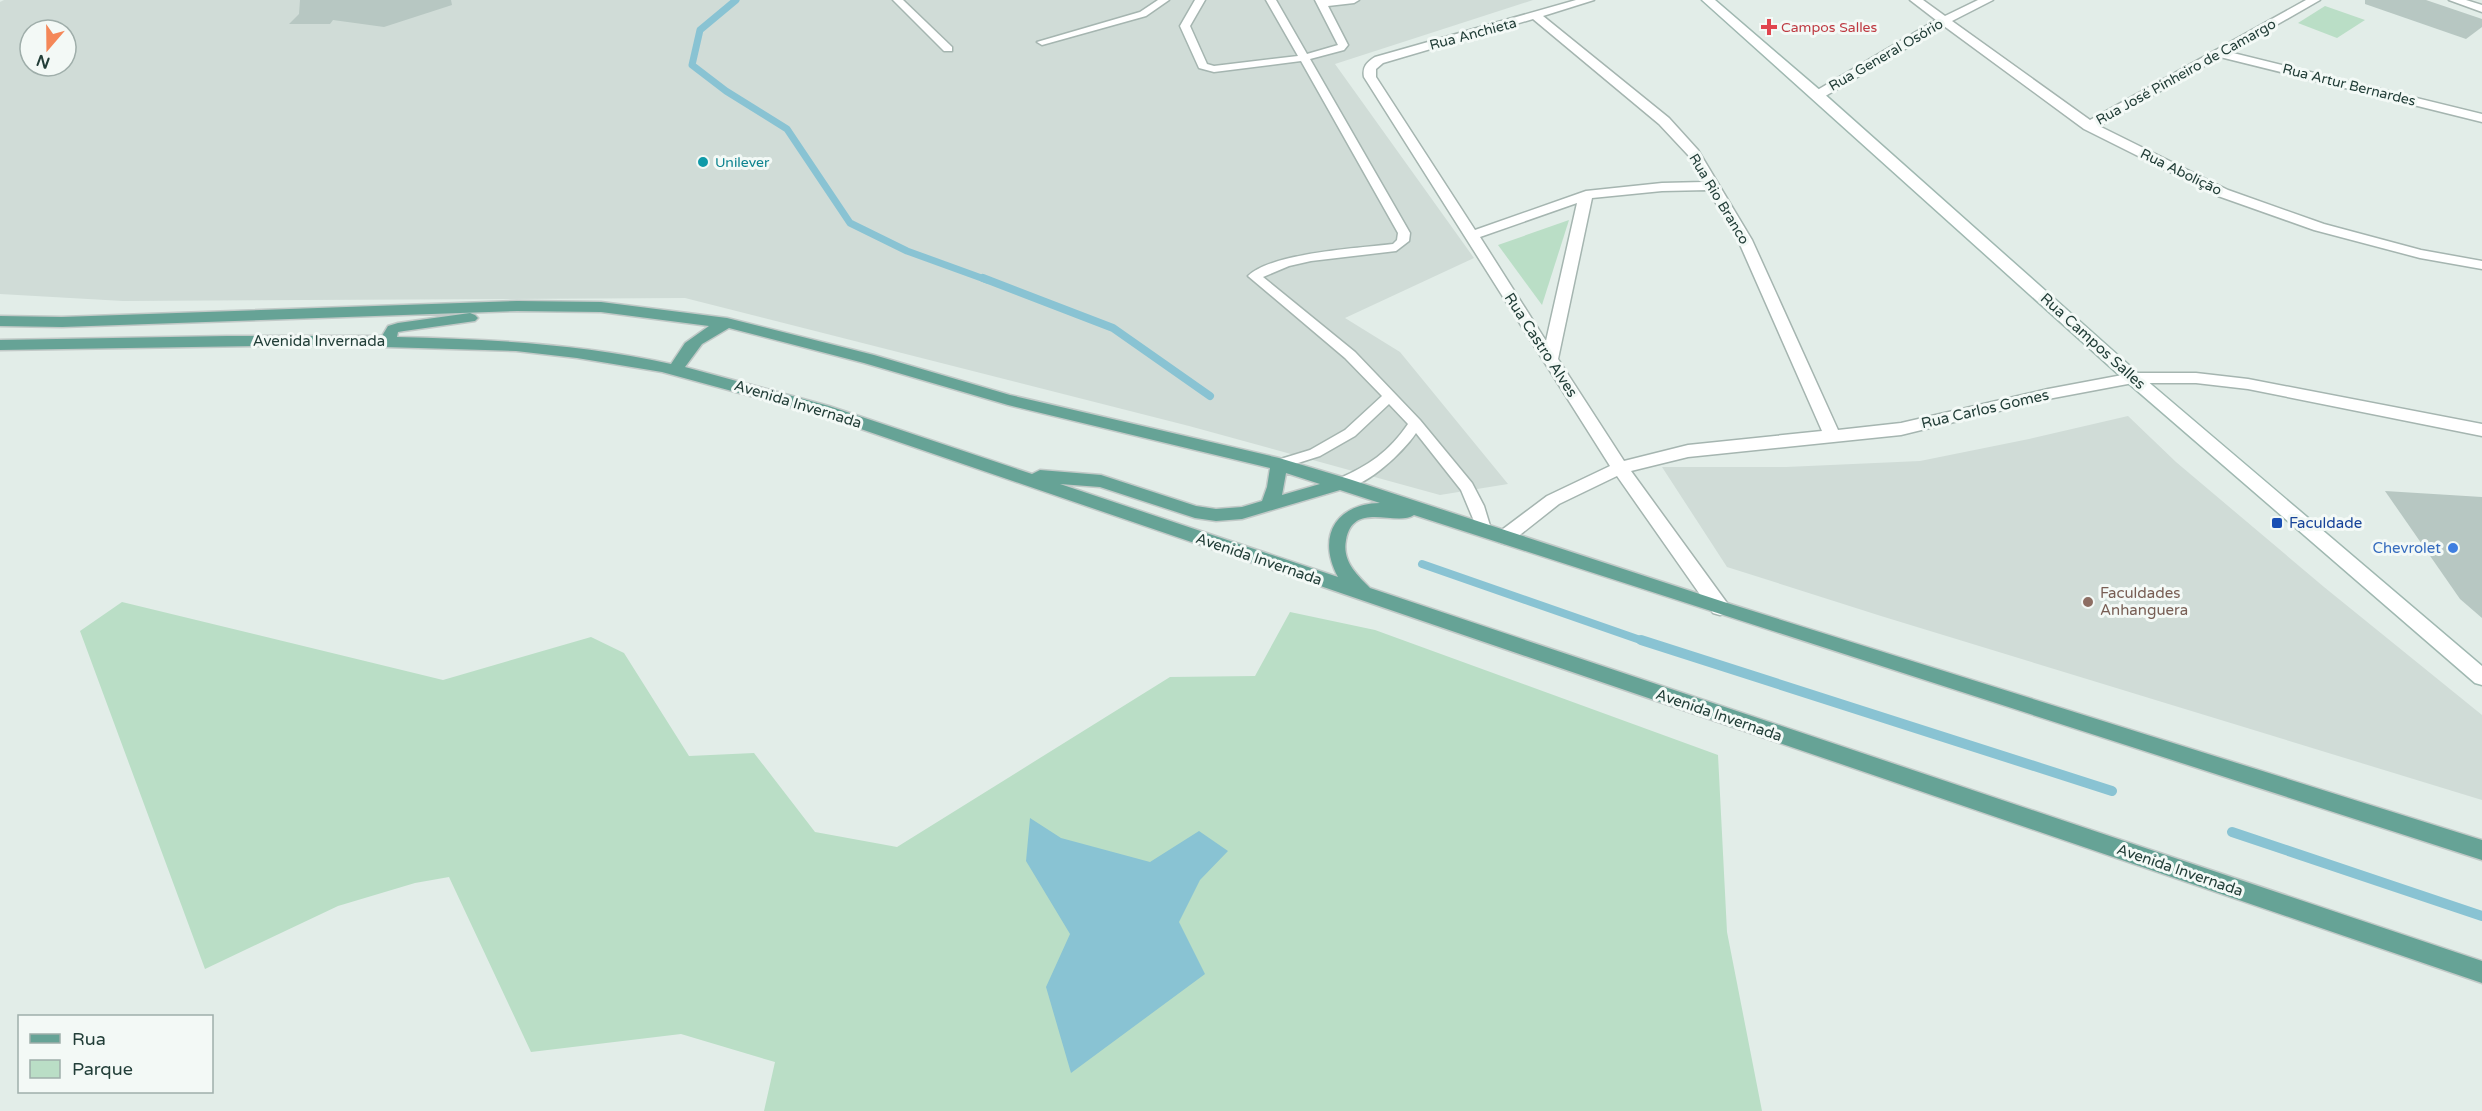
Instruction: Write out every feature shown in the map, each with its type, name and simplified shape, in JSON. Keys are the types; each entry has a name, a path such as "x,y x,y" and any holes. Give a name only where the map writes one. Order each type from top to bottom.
{"main road":[{"name":"Avenida Invernada","path":"0,321 62,322 505,306 570,306 648,312 727,323 868,359 1008,399 1279,464 1343,483 1720,608 2482,850"},
{"path":"391,341 389,334 393,329 404,326 570,306"},
{"path":"676,369 688,348 699,337 727,323"},
{"name":"Avenida Invernada","path":"0,345 305,340 391,341 528,347 676,369 823,410 2482,972"},
{"path":"1269,505 1276,487 1279,464"},
{"path":"1014,474 1101,481 1195,512 1216,514 1242,513 1343,483"},
{"path":"1367,595 1346,574 1338,559 1335,543 1338,530 1349,519 1364,511 1439,515"}],"street":[{"name":"Rua Anchieta","path":"1370,77 1371,65 1379,60 1588,0"},
{"name":"Rua Campos Salles","path":"1708,0 1818,95 2133,378 2482,677"},
{"name":"Rua Abolição","path":"1916,0 2089,126 2223,194 2309,224 2420,254 2482,265"},
{"name":"Rua General Osório","path":"1818,95 1945,20 1987,0"},
{"name":"Rua José Pinheiro de Camargo","path":"2089,126 2314,0"},
{"path":"2455,0 2482,9"},
{"name":"Rua Rio Branco","path":"1536,16 1664,121 1693,153 1744,240 1832,435"},
{"name":"Rua Artur Bernardes","path":"2217,53 2482,118"},
{"name":"Rua Castro Alves","path":"1370,77 1620,468 1720,608"},
{"path":"1470,236 1586,195 1662,187 1713,186"},
{"path":"1550,360 1586,195"},
{"name":"Rua Carlos Gomes","path":"1505,537 1553,500 1620,468 1688,451 1902,429 2048,394 2133,378 2196,378 2248,384 2482,430"}],"lane":[{"path":"898,0 948,49"},
{"path":"1042,42 1143,14 1164,0"},
{"path":"1200,0 1185,26 1204,68 1214,69 1303,58 1341,48 1343,45 1321,2 1354,0"},
{"path":"1271,0 1404,233 1403,241 1396,247 1311,257 1285,263 1254,276 1350,355 1415,423 1467,487 1477,506 1484,529"},
{"path":"1279,464 1315,453 1350,434 1390,396"},
{"path":"1343,483 1378,468 1400,448 1415,423"}],"shaded area":[{"name":"Unilever","path":"4,0 1533,0 1335,64 1474,258 1345,318 1400,352 1508,484 1440,495 1189,426 685,298 123,301 0,294 0,2"},
{"name":"Faculdades Anhanguera","path":"2128,416 2176,462 2324,587 2482,715 2482,800 1727,567 1662,467 1786,467 1920,461"}],"green space":[{"path":"2325,6 2365,20 2337,38 2298,23"},
{"path":"1569,220 1542,305 1498,245"},
{"path":"122,602 443,680 591,637 624,653 689,756 754,753 815,832 897,847 1170,677 1255,676 1290,612 1375,630 1718,755 1727,932 1762,1111 764,1111 775,1062 681,1034 531,1052 449,877 415,883 338,906 205,969 80,631"}],"water":[{"path":"1030,818 1061,838 1150,862 1199,831 1228,851 1200,880 1179,922 1205,974 1071,1073 1046,987 1070,934 1026,861"}],"building":[{"path":"300,0 451,0 452,5 384,27 333,20 330,24 289,24 299,14"},
{"path":"2365,0 2426,0 2482,19 2482,27 2466,39 2365,4"},
{"name":"Chevrolet","path":"2385,491 2482,497 2482,618 2460,599"}],"waterway":[{"path":"736,0 700,30 692,65 726,91 787,129 850,223 907,251 987,280"},
{"path":"983,278 1113,328 1210,396"},
{"path":"1422,564 1646,642"},
{"path":"1641,640 2112,791"},
{"path":"2232,832 2482,916"}],"place":[{"name":"Campos Salles","path":"1769,27"},
{"name":"Unilever","path":"703,162"},
{"name":"Faculdade","path":"2277,523"},
{"name":"Chevrolet","path":"2453,548"},
{"name":"Faculdades Anhanguera","path":"2088,602"}]}
